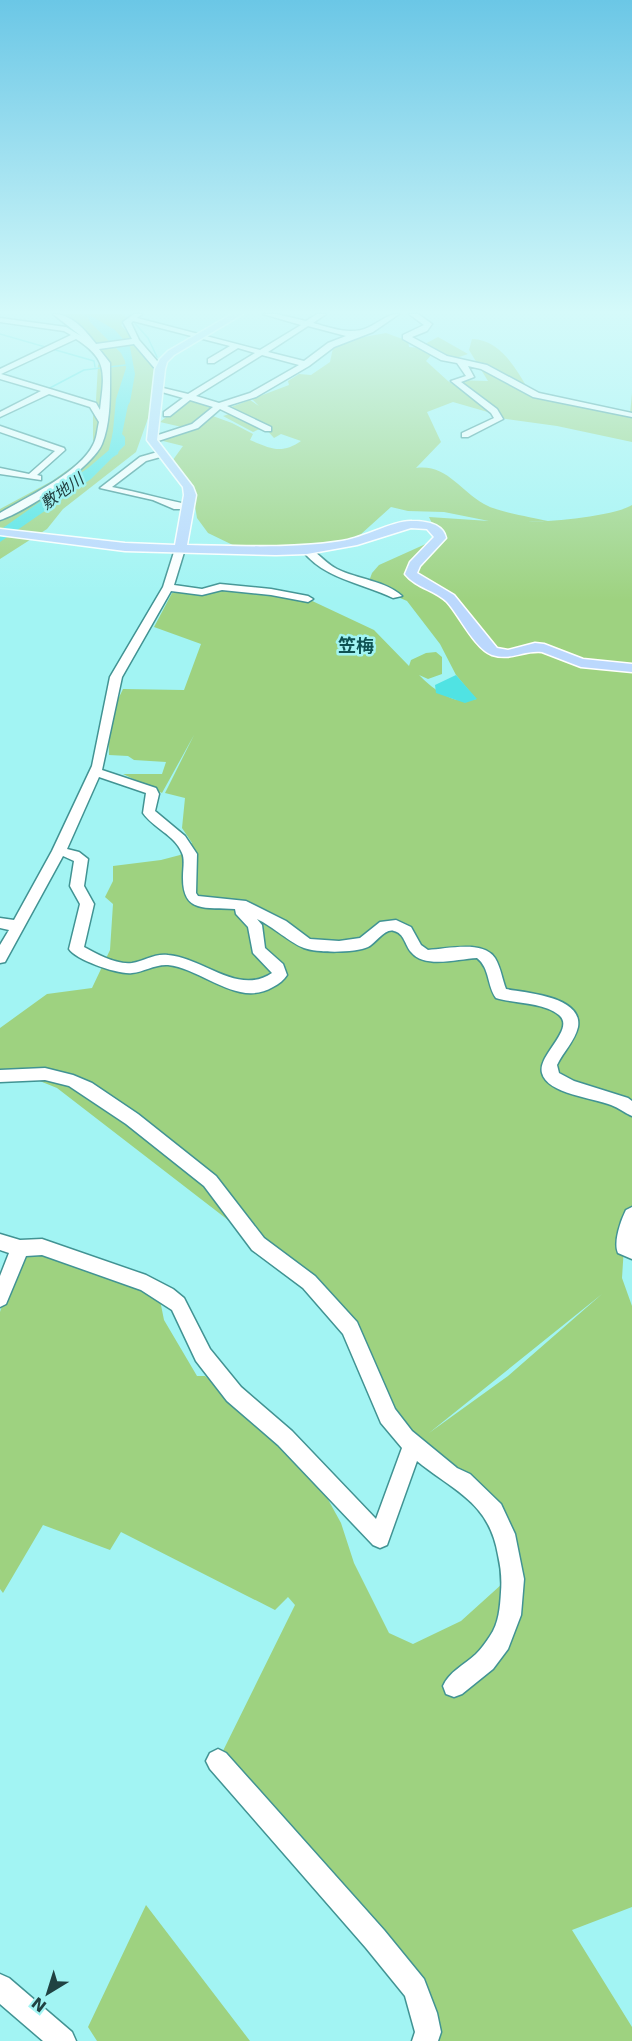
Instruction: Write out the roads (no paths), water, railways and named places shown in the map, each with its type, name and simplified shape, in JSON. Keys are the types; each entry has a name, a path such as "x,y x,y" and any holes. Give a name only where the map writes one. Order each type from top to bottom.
{"main road":[{"path":"155,409 152,440 160,454 184,478 190,495 180,549"},
{"path":"0,532 125,547 276,552 307,550 357,542 410,524 430,526 438,532 440,538 414,565 411,574 422,584 450,598 493,651 508,654 535,647 544,648 581,663 632,668"}],"street":[{"path":"95,409 102,421"},
{"path":"0,517 46,489 83,462 96,448 100,439 103,409"},
{"path":"167,414 173,409"},
{"path":"152,440 195,426 215,409"},
{"path":"226,409 268,429"},
{"path":"465,435 499,419 492,409"},
{"path":"603,409 632,415"},
{"path":"0,429 61,450 30,477"},
{"path":"160,454 143,459 105,488 156,498 174,506 188,507"},
{"path":"0,471 56,482"},
{"path":"0,509 46,489"},
{"path":"0,958 59,851 95,772 103,748 116,677 168,587 180,549"},
{"path":"307,550 313,561 363,584 380,586 397,596"},
{"path":"168,587 208,591 220,588 271,592 308,599"},
{"path":"95,772 152,791 149,813 180,839 189,854 189,893 193,899 208,903 241,904 281,925 307,944 339,946 364,943 385,926 396,925 406,931 416,949 425,956 484,954 489,959 501,994 553,1004 560,1007 569,1017 571,1023 563,1045 549,1064 552,1077 569,1086 617,1100 632,1109"},
{"path":"59,851 81,859 77,886 87,904 76,949 111,964 130,969 167,959 197,968 236,986 259,986 274,980 280,975 278,968 258,949 254,933 255,925 232,902"},
{"path":"0,923 18,926"},
{"path":"0,1076 45,1074 73,1081 132,1119 210,1181 258,1244 309,1282 350,1328 388,1416 413,1445 450,1475 463,1481 494,1511 505,1534 513,1579 510,1615 500,1641 485,1661 454,1686"},
{"path":"632,1215 624,1247 632,1251"},
{"path":"0,1242 20,1248 42,1247 146,1283 178,1304 203,1355 234,1394 285,1438 380,1538 413,1445"},
{"path":"0,1298 20,1248"},
{"path":"219,1761 415,1988 428,2032 425,2041"},
{"path":"0,1987 63,2041"}],"water":[{"path":"115,409 125,409 119,431 125,437 125,445 91,479 0,542 0,530 88,468 115,445 112,441"},
{"path":"456,675 477,699 465,703 436,693 435,685"}],"waterway":[{"name":"敷地川","path":"113,454 122,409"}],"district":[{"name":"笠梅","path":"356,646"}]}
